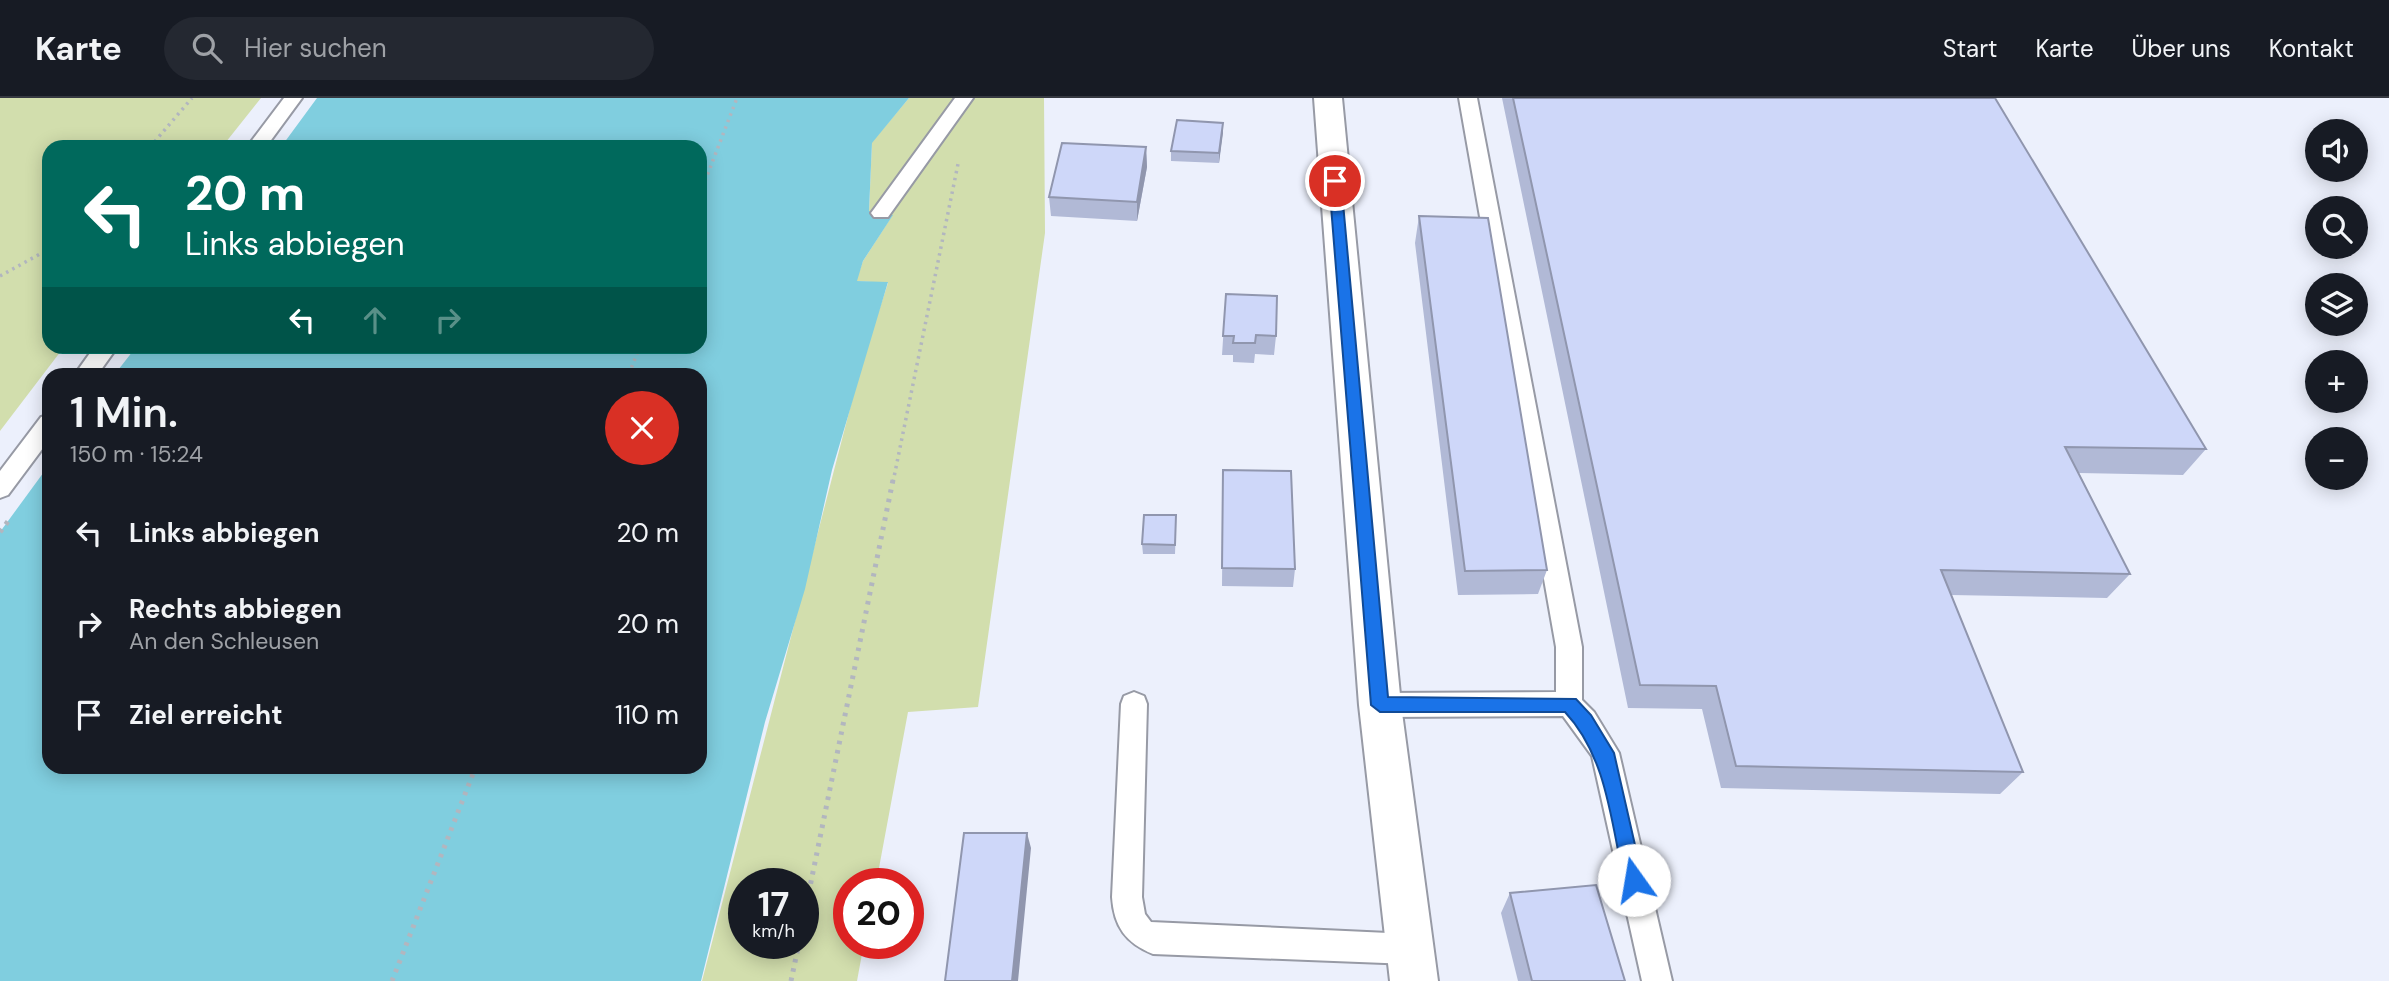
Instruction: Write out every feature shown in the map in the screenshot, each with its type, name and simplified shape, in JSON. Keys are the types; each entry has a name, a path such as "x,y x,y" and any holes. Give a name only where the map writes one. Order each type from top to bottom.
{"street":[{"path":"1328,98 1380,705 1412,965"}],"lane":[{"path":"261,140 292,98"},
{"path":"881,213 964,98"},
{"path":"1468,98 1569,647 1569,704 1584,720 1605,753 1657,981"},
{"path":"0,489 42,433"},
{"path":"1134,704 1127,910 1139,932 1153,939 1412,965"},
{"path":"1380,705 1569,704"}],"path":[{"path":"156,140 192,98"},
{"path":"707,176 737,98"},
{"path":"814,868 960,152"},
{"path":"0,276 42,254"},
{"path":"392,981 473,774"},
{"path":"791,981 796,959"}],"green space":[{"path":"0,98 261,98 228,140 42,140 42,354 59,354 48,368 42,368 42,376 0,431"},
{"path":"909,98 1044,98 1045,233 978,707 908,712 879,868 833,868 833,959 861,959 857,981 702,981 728,880 728,959 819,959 819,868 731,868 862,362 888,283 856,281 863,261 892,216 869,211 872,142"}],"water":[{"path":"317,98 909,98 872,143 869,211 893,215 863,261 857,281 888,282 832,470 805,589 765,722 701,981 0,981 0,532 42,475 42,774 707,774 707,368 120,368 131,354 707,354 707,140 286,140"}],"building":[{"path":"1513,98 1995,98 2206,449 2065,447 2130,574 1941,570 2023,772 1736,766 1716,686 1640,685"},
{"path":"1177,120 1223,123 1219,153 1171,151"},
{"path":"1062,143 1146,147 1137,202 1049,197"},
{"path":"1419,216 1488,218 1547,570 1465,571"},
{"path":"1226,294 1277,296 1276,336 1256,335 1255,343 1233,343 1234,336 1223,336"},
{"path":"1223,470 1291,471 1295,569 1222,568"},
{"path":"1144,515 1176,515 1175,545 1142,544"},
{"path":"964,833 1027,833 1012,981 945,981"},
{"path":"1596,885 1625,981 1532,981 1510,893"}],"route":[{"path":"1335,181 1380,705 1569,704 1584,720 1605,753 1634,880"}]}
